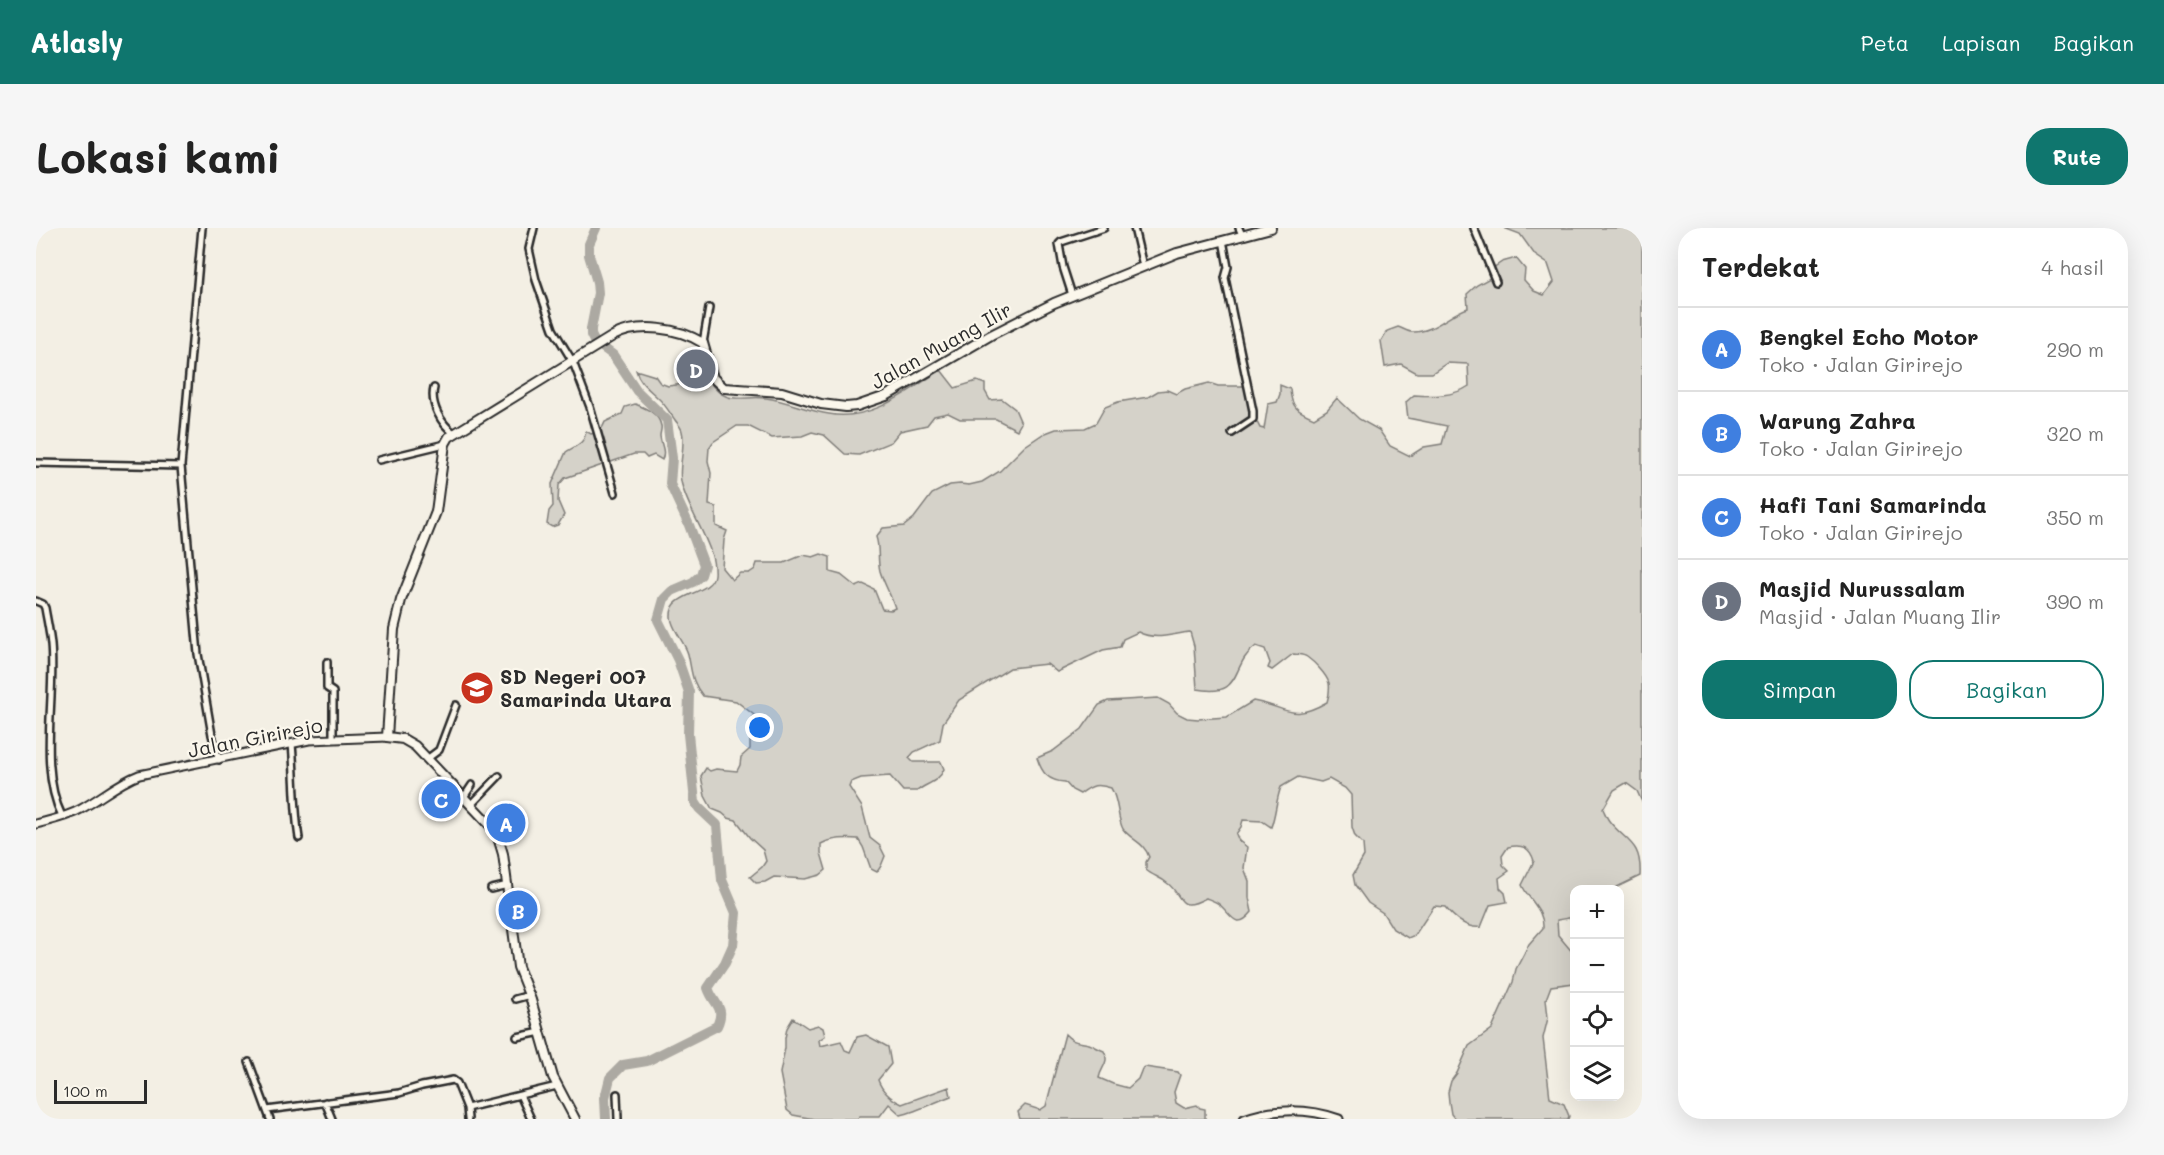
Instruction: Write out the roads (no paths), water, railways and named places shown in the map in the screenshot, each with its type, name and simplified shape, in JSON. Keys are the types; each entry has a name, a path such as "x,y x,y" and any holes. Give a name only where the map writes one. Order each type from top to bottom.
{"main road":[{"name":"Jalan Muang Ilir","path":"703,343 713,378 724,388 782,392 834,406 867,404 886,396 992,335 1072,295 1177,253 1223,240 1240,231 1271,228"},
{"path":"387,737 394,629 401,600 436,512 445,444 454,433 614,336 630,330 644,329 681,332 703,343"},
{"name":"Jalan Girirejo","path":"387,737 412,743 490,825 498,837 508,885 519,967 530,995 557,1086 575,1119"}],"street":[{"path":"202,228 181,466 198,654 212,735 219,760"},
{"path":"534,228 529,249 536,280 553,329 574,361 591,407 615,493"},
{"path":"1072,295 1063,267 1059,244 1104,228"},
{"path":"1134,228 1143,266"},
{"path":"1474,228 1496,282"},
{"path":"1223,240 1228,260 1225,278 1253,411 1253,419 1232,433"},
{"path":"703,343 709,308"},
{"path":"434,387 433,397 441,421 454,433"},
{"path":"379,460 445,444"},
{"path":"36,463 181,466"},
{"path":"36,601 45,606 51,646 52,777 56,806 62,816"},
{"path":"327,662 327,688 333,692 333,739"},
{"path":"428,759 439,750 456,705"},
{"name":"Jalan Girirejo","path":"36,824 81,810 122,783 139,776 292,744 333,739 387,737"},
{"path":"292,744 296,777 295,813 299,838"},
{"path":"471,806 499,776"},
{"path":"433,799 449,782"},
{"path":"464,797 472,785"},
{"path":"491,890 508,885"},
{"path":"515,999 530,995"},
{"path":"517,1037 541,1032"},
{"path":"249,1062 270,1119"},
{"path":"267,1110 399,1094 422,1086 453,1080 457,1083 467,1108 468,1119"},
{"path":"467,1108 557,1086"},
{"path":"617,1094 618,1119"},
{"path":"520,1095 531,1119"},
{"path":"325,1102 332,1119"},
{"path":"1244,1119 1257,1115 1301,1111 1326,1114 1339,1119"}],"waterway":[{"path":"596,228 589,244 589,255 598,293 591,335 594,341 613,355 637,391 667,420 672,458 670,484 704,565 701,575 693,582 672,591 664,599 658,620 678,660 689,692 688,734 695,802 717,825 722,880 736,913 733,945 725,963 708,988 720,1010 717,1026 647,1061 623,1065 610,1078 605,1098 606,1119"}],"place":[{"name":"Masjid Nurussalam","path":"696,369"},
{"name":"SD Negeri 007 Samarinda Utara","path":"477,688"},
{"name":"Hafi Tani Samarinda","path":"441,799"},
{"name":"Bengkel Echo Motor","path":"506,823"},
{"name":"Warung Zahra","path":"518,910"}]}
